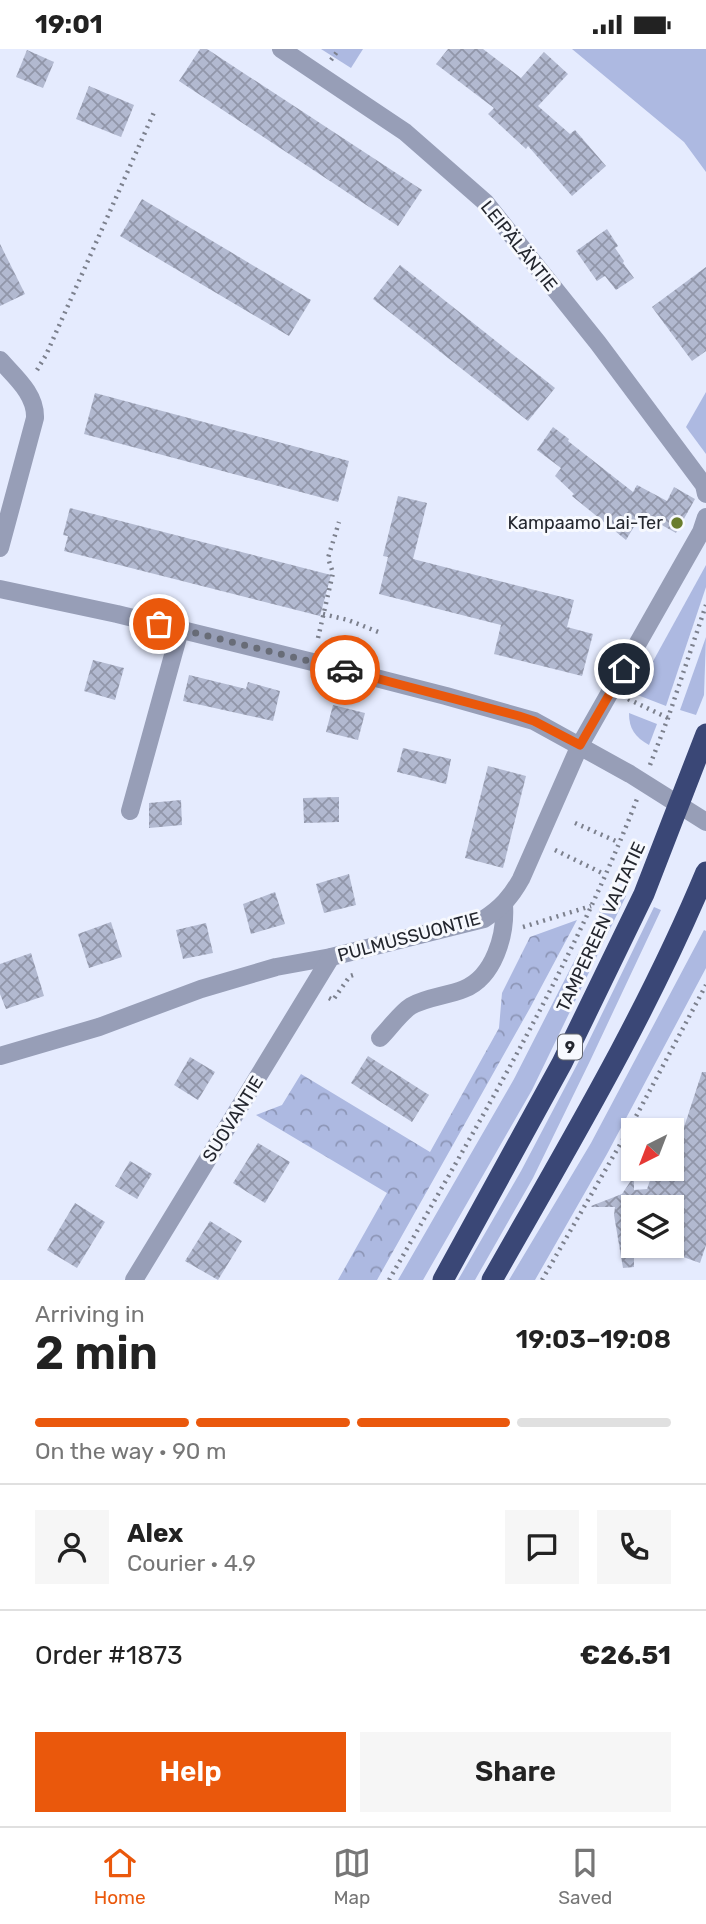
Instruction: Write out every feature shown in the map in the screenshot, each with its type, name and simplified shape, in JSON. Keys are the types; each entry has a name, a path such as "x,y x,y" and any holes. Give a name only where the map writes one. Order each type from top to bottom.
{"highway":[{"name":"TAMPEREEN VALTATIE","path":"443,1280 562,1063 645,894 706,734"},
{"path":"492,1280 622,1048 683,926 706,872"}],"street":[{"name":"LEIPÄLÄNTIE","path":"281,49 405,132 485,202 598,343 704,485 706,494"},
{"path":"0,360 25,388 35,409 35,418 0,548"},
{"path":"580,745 701,533 706,517"},
{"path":"0,589 180,630 534,721 580,745 706,822"},
{"path":"130,811 180,630"},
{"name":"PULMUSSUONTIE","path":"0,1056 99,1027 201,989 276,967 331,957 484,919 504,905 521,879 580,745"},
{"path":"380,1038 410,1007 465,989 482,979 496,954 505,921 504,905"},
{"name":"SUOVANTIE","path":"134,1280 331,957"}],"path":[{"path":"332,59 339,49"},
{"path":"32,379 46,355 155,110"},
{"path":"318,638 334,573 328,558 339,521"},
{"path":"611,691 668,719 703,622 706,605"},
{"path":"323,614 348,619 381,633"},
{"path":"389,1280 514,1060 591,906 629,818"},
{"path":"575,823 618,842"},
{"path":"537,842 604,874"},
{"path":"500,937 591,906"},
{"path":"542,1280 633,1122 706,985"}],"green space":[{"path":"321,49 363,49 351,68"},
{"path":"572,49 706,49 706,172 684,142"},
{"path":"706,392 706,454 686,427"},
{"path":"706,565 706,587 666,706 635,694"},
{"path":"706,637 704,695 696,715 680,710"},
{"path":"629,713 657,724 649,745 634,732"},
{"path":"611,889 626,896 532,1090 423,1280 398,1280 514,1079"},
{"path":"654,907 661,910 533,1178 475,1280 458,1280 521,1171 581,1057"},
{"path":"577,920 377,1280 338,1280 387,1193 256,1115 282,1105 301,1074 430,1152 499,1028 502,993 530,937"},
{"path":"704,930 706,931 706,968 626,1118 621,1118 621,1128 607,1154 535,1280 509,1280 591,1143"}],"building":[{"path":"200,49 207,49 422,190 398,226 179,81"},
{"path":"448,49 483,49 521,78 544,52 568,74 538,106 570,134 575,130 606,166 572,196 528,146 526,149 488,114 494,108 436,64"},
{"path":"27,50 54,62 43,88 16,77"},
{"path":"89,86 134,105 121,137 76,119"},
{"path":"142,199 311,300 289,336 120,236"},
{"path":"607,229 618,246 615,248 623,263 634,278 616,290 605,276 597,281 576,251"},
{"path":"0,244 25,294 0,306"},
{"path":"400,265 555,388 528,421 373,299"},
{"path":"706,267 706,351 692,361 652,307"},
{"path":"95,393 349,461 338,502 84,434"},
{"path":"553,427 633,492 637,485 667,501 674,487 695,499 676,533 651,519 648,525 638,520 626,540 572,496 574,494 555,476 561,468 537,450"},
{"path":"398,496 427,503 413,559 574,600 567,627 593,634 582,676 494,654 501,625 379,594 388,557 383,556"},
{"path":"70,508 331,575 320,616 64,551 68,536 63,535"},
{"path":"93,660 124,668 115,700 84,691"},
{"path":"189,675 246,689 248,682 280,691 273,721 183,701"},
{"path":"333,705 365,713 358,740 326,732"},
{"path":"403,748 451,759 446,784 397,772"},
{"path":"488,766 526,776 503,868 465,858"},
{"path":"339,797 339,822 304,823 303,798"},
{"path":"181,800 182,825 149,828 149,803"},
{"path":"349,874 356,905 324,913 316,884"},
{"path":"275,892 285,924 251,934 243,904"},
{"path":"111,922 122,957 89,968 78,934"},
{"path":"206,923 213,953 183,959 176,930"},
{"path":"31,953 44,996 6,1009 0,994 0,964"},
{"path":"368,1056 429,1095 412,1122 351,1083"},
{"path":"190,1057 215,1072 198,1100 174,1085"},
{"path":"702,1072 706,1072 706,1245 700,1263 684,1257 684,1195 621,1195 621,1256 615,1207 591,1206 622,1194 631,1181 634,1181 634,1190 647,1189 650,1181 684,1181 684,1127"},
{"path":"258,1143 290,1162 265,1203 233,1183"},
{"path":"130,1161 152,1174 137,1199 115,1186"},
{"path":"75,1203 105,1222 77,1268 47,1250"},
{"path":"210,1221 242,1241 218,1280 185,1261"},
{"path":"621,1258 634,1258 634,1267 623,1268"}],"way so far":[{"path":"159,624 345,670"}],"place":[{"name":"Kampaamo Lai-Ter","path":"677,523"}],"route":[{"path":"345,670 519,716 580,745 624,669"}]}
